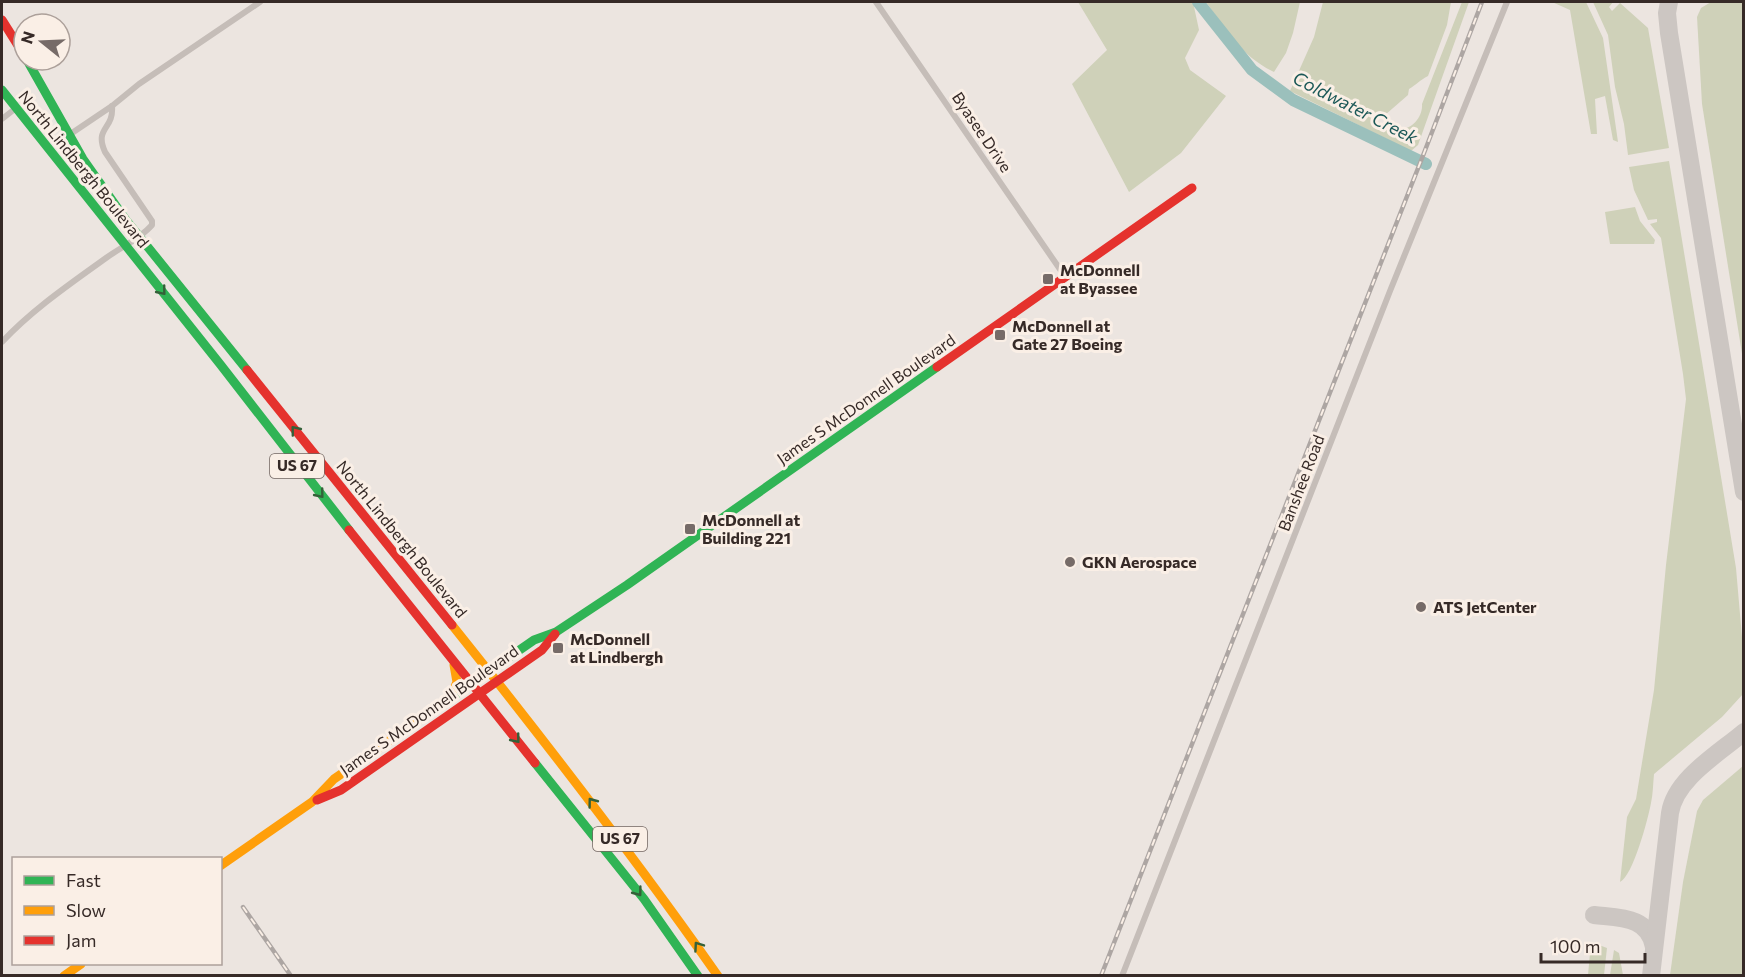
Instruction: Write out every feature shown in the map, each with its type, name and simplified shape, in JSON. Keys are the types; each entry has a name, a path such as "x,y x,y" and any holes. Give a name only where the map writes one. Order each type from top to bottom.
{"main road":[{"path":"2,20 12,36"},
{"name":"North Lindbergh Boulevard","path":"34,72 69,136 97,180 139,236 597,808 718,975"},
{"name":"North Lindbergh Boulevard","path":"2,90 228,374 298,467 625,874 698,975"},
{"name":"James S McDonnell Boulevard","path":"222,865 312,802 334,779 534,640 556,632 627,585 1192,188"},
{"name":"James S McDonnell Boulevard","path":"312,802 341,790 479,694 542,650 556,632"},
{"path":"449,700 457,682 452,659"},
{"path":"64,975 78,965"}],"street":[{"path":"69,136 139,84 260,2"},
{"name":"Byasee Drive","path":"876,2 1066,278"},
{"name":"Banshee Road","path":"1122,975 1394,280 1507,2"},
{"path":"2,342 25,318 152,225 152,221 105,152 101,142 101,135 113,117 112,106"},
{"path":"2,119 16,108"}],"green space":[{"path":"1078,2 1193,2 1199,30 1185,58 1190,70 1226,96 1181,153 1129,192 1072,84 1107,50"},
{"path":"1206,2 1300,2 1286,53 1274,72 1262,66 1244,50 1228,33"},
{"path":"1323,2 1451,2 1447,25 1428,76 1409,89 1408,95 1385,115 1379,113 1373,120 1402,129 1414,124 1419,116 1462,2 1469,2 1418,145 1411,151 1290,91 1314,37"},
{"path":"1552,2 1586,2 1603,38 1618,142 1613,140 1605,96 1595,99 1597,134 1591,134 1570,10"},
{"path":"1593,2 1613,2 1609,7 1612,11 1620,3 1648,28 1669,148 1628,155 1608,35"},
{"path":"1711,2 1743,2 1743,360 1702,104 1697,17 1701,8"},
{"path":"1669,161 1736,568 1743,649 1743,694 1722,717 1654,774 1652,800 1635,859 1625,878 1620,882 1627,817 1636,799 1654,690 1686,399 1661,238 1650,224 1657,222 1657,219 1648,220 1634,190 1629,167"},
{"path":"1635,207 1640,221 1655,240 1654,244 1610,244 1605,212"},
{"path":"1743,766 1743,975 1670,975 1683,882 1697,811 1703,800"},
{"path":"1591,942 1607,948 1604,975 1588,975"},
{"path":"1614,950 1619,953 1623,975 1610,975"}],"waterway":[{"name":"Coldwater Creek","path":"1198,2 1252,70 1293,100 1426,164"}],"taxiway":[{"path":"1669,2 1667,13 1669,33 1744,492"},
{"path":"1651,976 1670,813 1674,801 1680,789 1699,768 1744,732"},
{"path":"1594,915 1632,920 1646,929 1654,947"}],"railway":[{"path":"1101,976 1482,2"},
{"path":"243,907 291,976"}],"traffic: fast":[{"path":"34,72 83,159 126,220 247,370"},
{"path":"2,90 349,530"},
{"path":"419,720 534,640 556,632 627,585 937,367"},
{"path":"535,763 644,899 698,976"}],"traffic: slow":[{"path":"452,625 588,798 718,976"},
{"path":"449,700 457,682 454,665"},
{"path":"222,865 312,802 334,779 419,720"},
{"path":"64,976 80,965"}],"traffic: jam":[{"path":"2,20 12,36"},
{"path":"937,367 1192,188"},
{"path":"247,370 452,625"},
{"path":"349,530 535,763"},
{"path":"317,800 341,790 542,650 555,634"}],"place":[{"name":"McDonnell at Byassee","path":"1048,279"},
{"name":"McDonnell at Gate 27 Boeing","path":"1000,335"},
{"name":"McDonnell at Building 221","path":"690,529"},
{"name":"GKN Aerospace","path":"1070,562"},
{"name":"ATS JetCenter","path":"1421,607"},
{"name":"McDonnell at Lindbergh","path":"558,648"}]}
